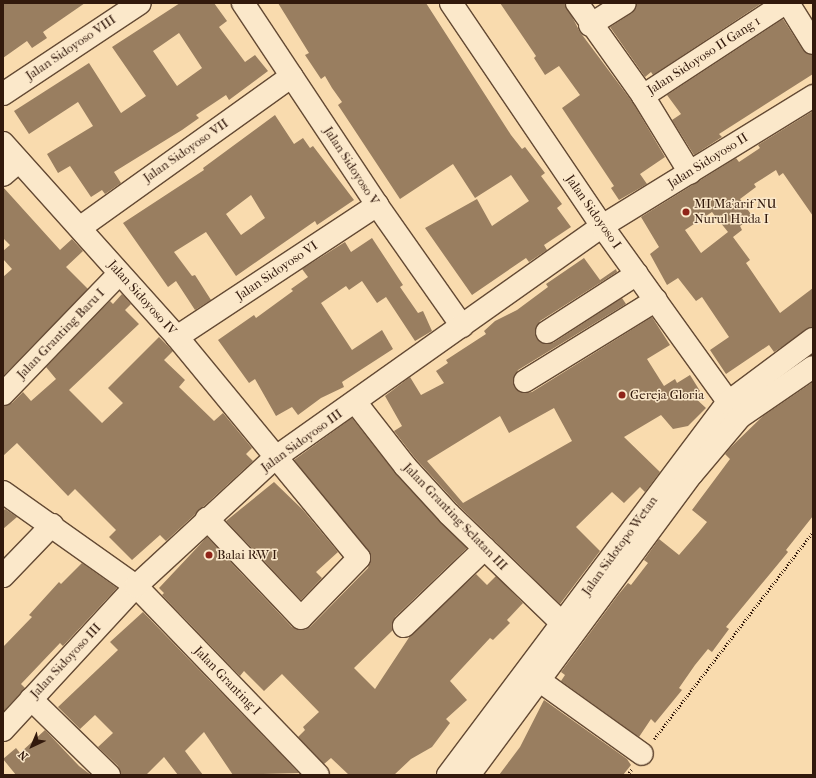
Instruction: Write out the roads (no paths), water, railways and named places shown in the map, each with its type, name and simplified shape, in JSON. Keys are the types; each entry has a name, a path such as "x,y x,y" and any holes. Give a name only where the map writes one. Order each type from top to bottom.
{"street":[{"name":"Jalan Sidoyoso VIII","path":"3,94 140,3"},
{"name":"Jalan Sidoyoso V","path":"243,3 377,205 462,326"},
{"name":"Jalan Sidoyoso I","path":"451,3 602,226 734,410"},
{"name":"Jalan Sidoyoso II Gang 1","path":"577,3 590,25 643,96 690,173"},
{"path":"590,25 625,3"},
{"name":"Jalan Sidoyoso II Gang 1","path":"643,96 785,3"},
{"path":"788,3 813,43"},
{"name":"Jalan Sidoyoso VII","path":"81,227 292,76"},
{"name":"Jalan Sidoyoso II","path":"602,226 813,96"},
{"name":"Jalan Sidoyoso IV","path":"3,143 11,168 81,227 119,274 177,337 359,558 301,618 207,519"},
{"name":"Jalan Sidoyoso VI","path":"177,337 377,205"},
{"name":"Jalan Sidoyoso III","path":"3,730 136,586 276,457 356,403 602,226"},
{"name":"Jalan Granting Baru I","path":"3,394 119,274"},
{"path":"547,332 637,274"},
{"path":"525,381 656,300"},
{"name":"Jalan Sidotopo Wetan","path":"458,773 563,624 734,410 813,339"},
{"name":"Jalan Sidotopo Wetan","path":"458,773 540,681 692,474 734,410 813,367"},
{"name":"Jalan Granting Selatan III","path":"356,403 405,466 485,548 563,624"},
{"name":"Jalan Granting I","path":"3,492 52,525 136,586 318,775"},
{"path":"3,576 52,525"},
{"path":"404,626 485,548"},
{"path":"540,681 642,754"},
{"path":"31,699 109,775"}],"place":[{"name":"MI Ma'arif NU Nurul Huda I","path":"686,212"},
{"name":"Gereja Gloria","path":"622,395"},
{"name":"Balai RW I","path":"209,555"}]}
